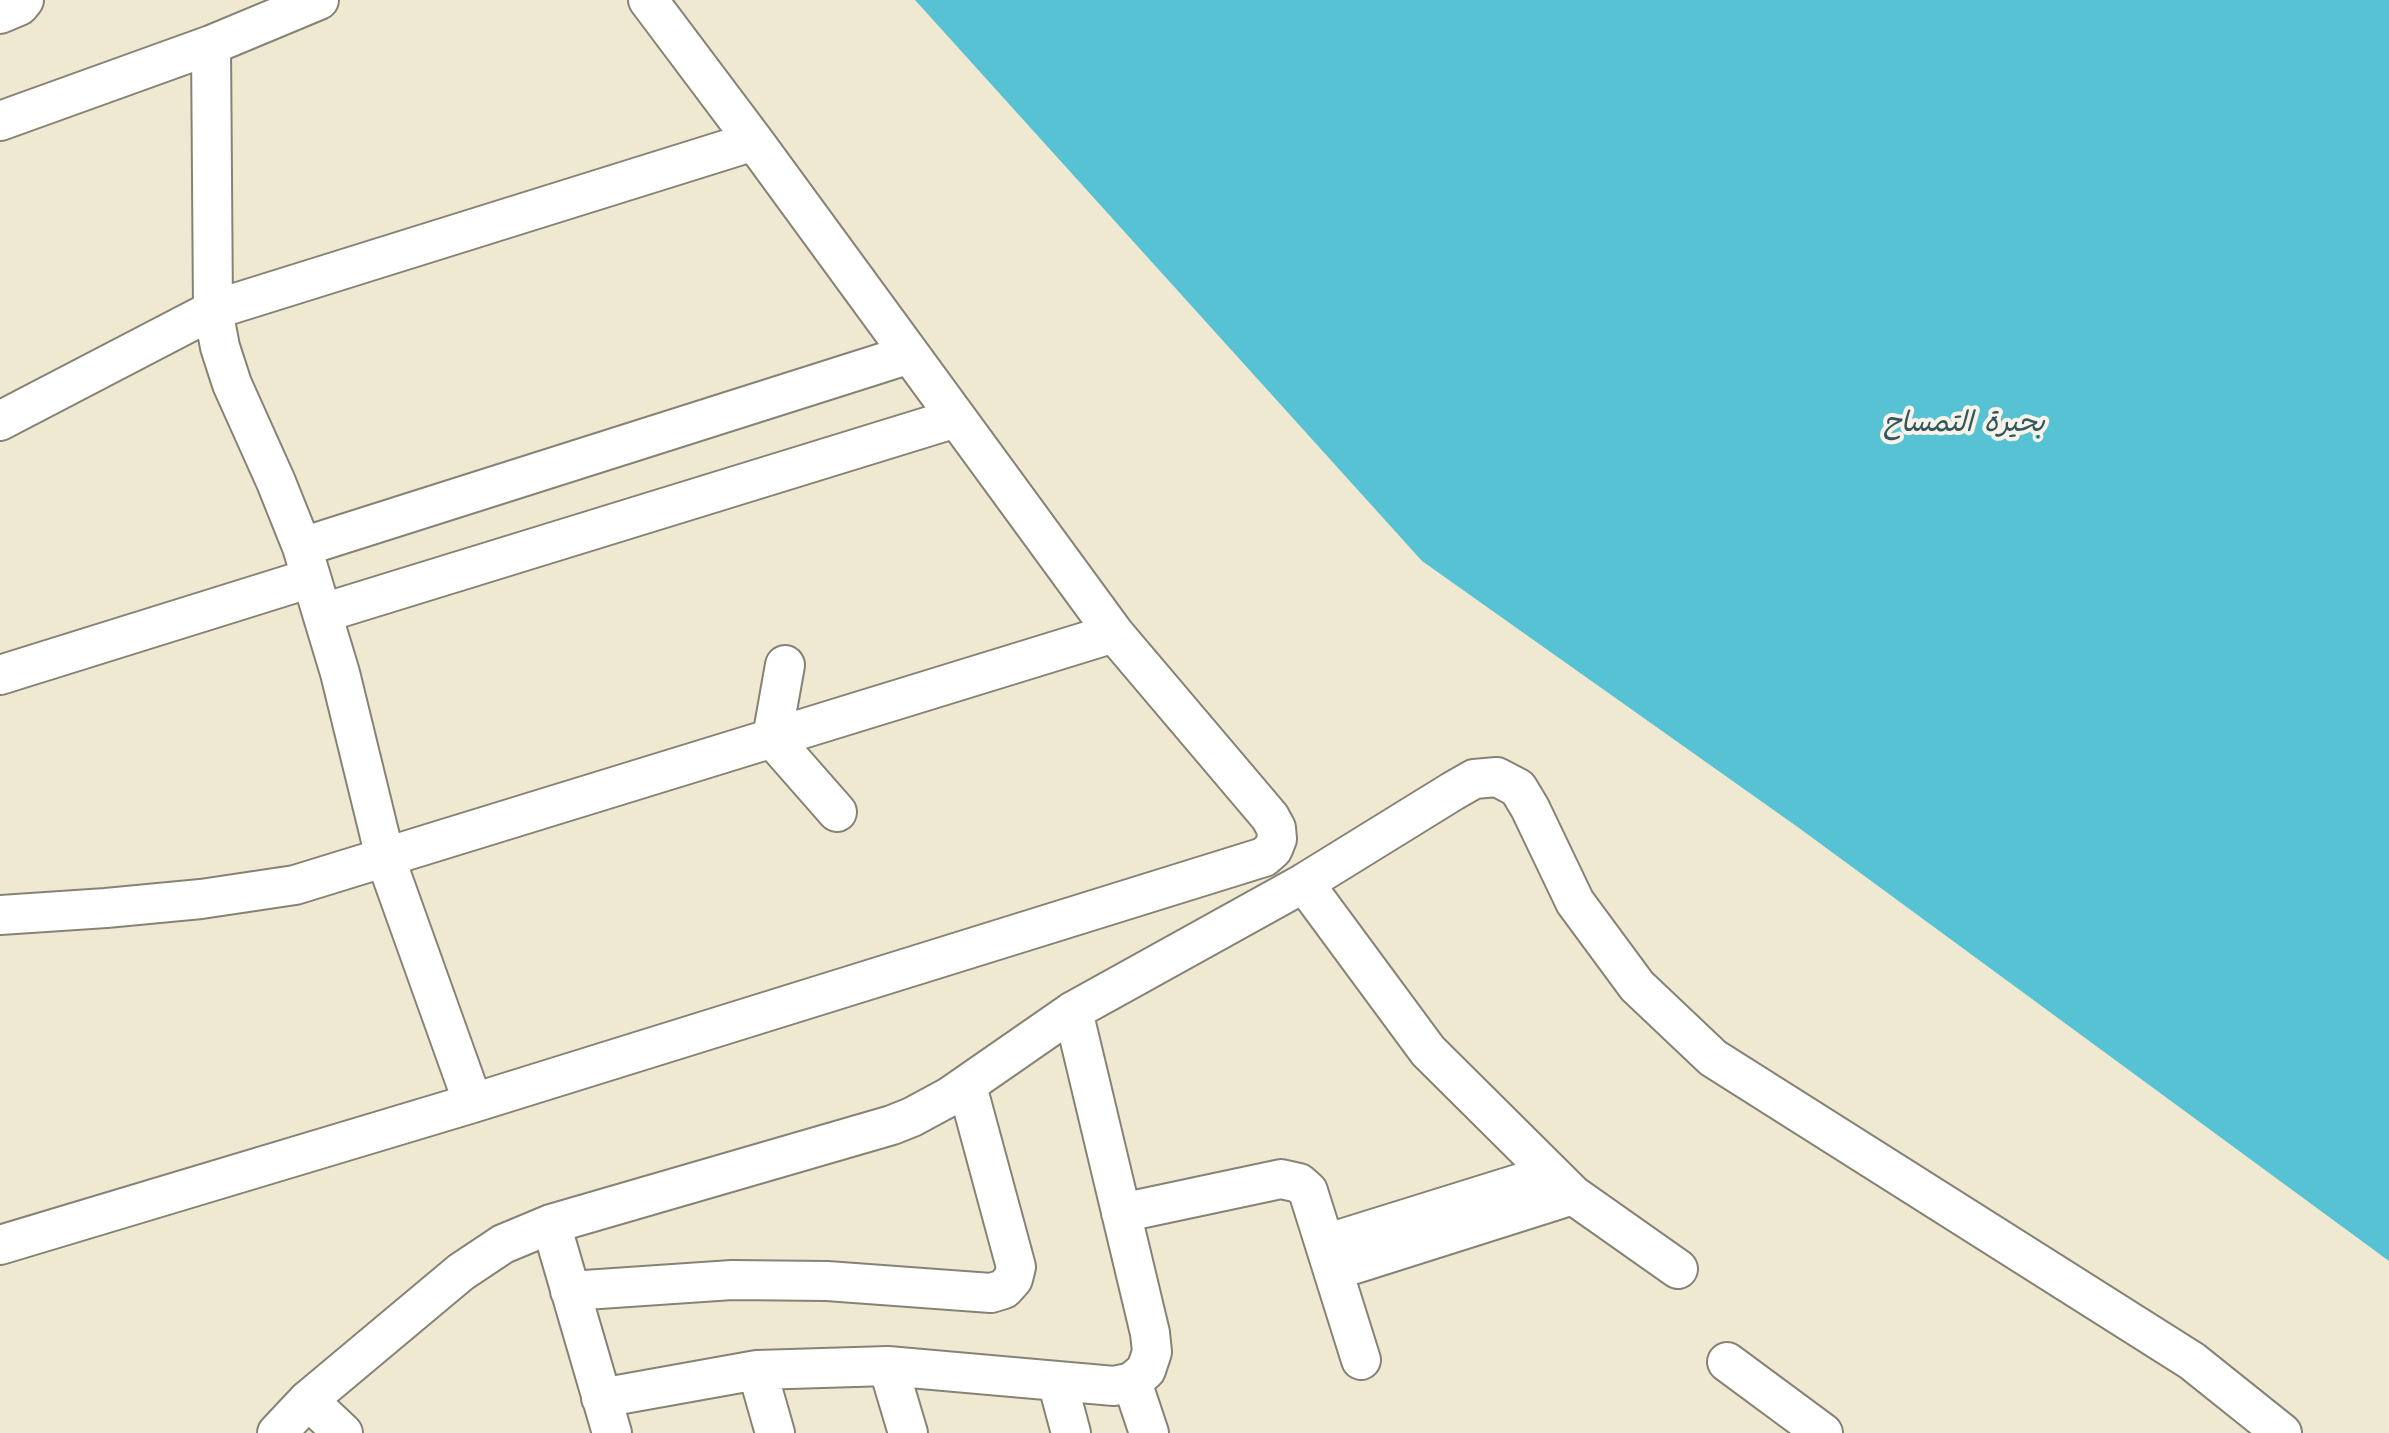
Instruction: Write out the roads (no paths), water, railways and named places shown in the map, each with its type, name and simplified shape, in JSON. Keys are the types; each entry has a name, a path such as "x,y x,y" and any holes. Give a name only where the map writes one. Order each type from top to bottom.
{"street":[{"path":"0,14 19,6 24,0"},
{"path":"0,121 211,45 319,0"},
{"path":"0,1245 473,1103 1264,857 1273,849 1277,839 1276,828 1270,817 1114,633 648,0"},
{"path":"211,45 213,310 220,347 232,384 276,482 312,579 340,673 385,857 473,1103"},
{"path":"0,421 213,310 754,141"},
{"path":"312,579 910,354"},
{"path":"0,675 312,579 956,418"},
{"path":"0,915 169,902 295,885 1114,633"},
{"path":"772,738 785,665"},
{"path":"772,738 837,812"},
{"path":"277,1433 308,1400 461,1272 503,1244 551,1224 892,1125 931,1108 1073,1011 1304,883 1474,779 1497,777 1518,788 1575,902 1637,986 1713,1058 2192,1361 2282,1433"},
{"path":"1304,883 1428,1051 1561,1185 1678,1269"},
{"path":"551,1224 606,1416 757,1370 888,1366 1114,1386 1132,1382 1146,1370 1152,1352 1073,1011"},
{"path":"570,1291 732,1280 827,1281 991,1293 1004,1289 1013,1279 1016,1267 967,1086"},
{"path":"1121,1213 1281,1179 1293,1180 1308,1191 1361,1360"},
{"path":"1329,1258 1561,1185"},
{"path":"1727,1362 1823,1433"},
{"path":"888,1366 908,1433"},
{"path":"757,1370 775,1433"},
{"path":"1057,1381 1071,1433"},
{"path":"1132,1382 1149,1433"},
{"path":"308,1400 343,1433"}],"water":[{"name":"بحيرة التمساح","path":"915,0 2389,0 2389,1261 1799,828 1422,561"}]}
